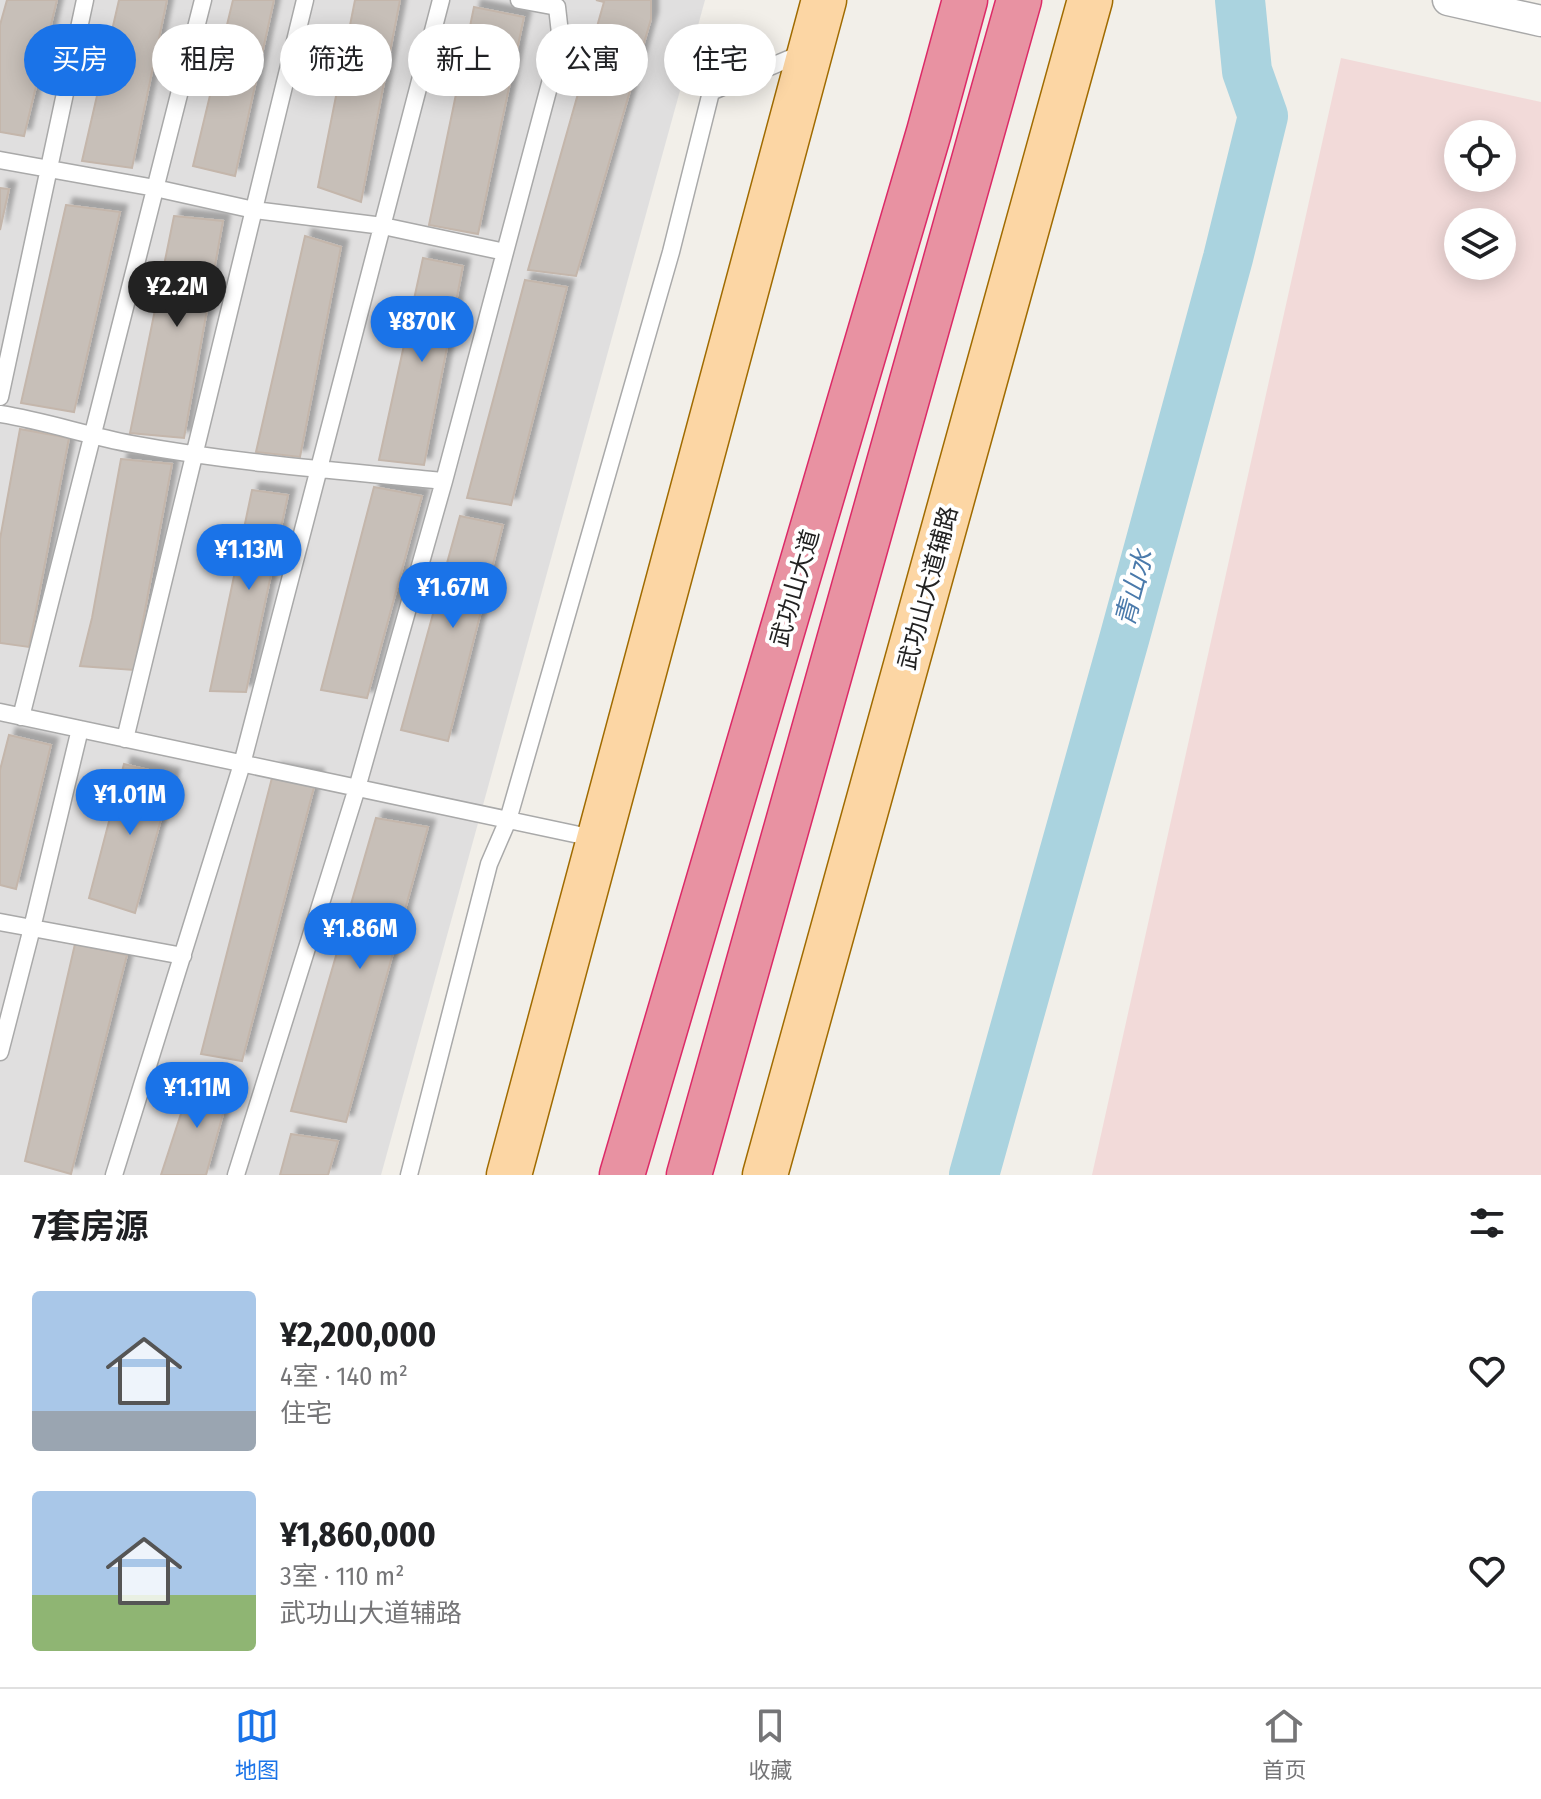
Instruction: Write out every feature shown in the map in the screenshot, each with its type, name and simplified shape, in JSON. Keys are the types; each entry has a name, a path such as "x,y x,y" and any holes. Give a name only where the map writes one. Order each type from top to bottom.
{"highway":[{"name":"武功山大道","path":"622,1175 929,132 965,0"},
{"path":"689,1175 1019,0"}],"main road":[{"path":"509,1175 824,0"},
{"name":"武功山大道辅路","path":"765,1175 1090,0"}],"street":[{"path":"1448,0 1541,21"}],"lane":[{"path":"0,397 85,0"},
{"path":"21,717 203,0"},
{"path":"125,739 305,0"},
{"path":"114,1175 242,764 441,0"},
{"path":"236,1175 357,788 444,481 561,42 557,7 519,0"},
{"path":"409,1175 489,864 508,820 671,252 711,92 811,49"},
{"path":"0,160 155,188 254,210 383,226 505,252"},
{"path":"0,414 131,444 319,469 444,481"},
{"path":"0,712 599,839"},
{"path":"0,1052 80,729"},
{"path":"0,922 183,956"}],"shaded area":[{"path":"0,0 705,0 698,24 664,24 664,96 679,96 381,1175 0,1175"},
{"path":"1341,58 1541,102 1541,1175 1092,1175"}],"building":[{"path":"7,0 57,0 51,24 24,24 24,96 34,96 24,136 0,132 0,25"},
{"path":"119,0 167,0 162,24 152,24 152,72 132,168 82,161 97,96 136,96 136,24 113,24"},
{"path":"233,0 274,0 264,45 264,24 227,24"},
{"path":"355,0 400,0 392,41 392,24 350,24"},
{"path":"596,0 651,0 648,29 648,24 598,24 604,2"},
{"path":"474,7 524,17 520,36 520,24 470,24"},
{"path":"210,96 253,96 235,176 193,166"},
{"path":"336,96 381,96 361,202 318,187"},
{"path":"456,96 507,96 478,234 429,225"},
{"path":"577,96 629,96 576,276 528,270"},
{"path":"0,188 9,189 0,230"},
{"path":"66,205 120,212 74,412 21,403"},
{"path":"174,216 223,221 184,438 130,433"},
{"path":"305,236 341,247 300,457 256,452"},
{"path":"423,258 463,266 424,465 379,460"},
{"path":"525,280 567,287 511,505 467,498"},
{"path":"20,429 69,438 29,647 0,643 0,539"},
{"path":"121,459 172,464 134,670 80,666 92,618"},
{"path":"374,487 422,496 367,698 321,690"},
{"path":"252,490 288,495 246,692 210,691"},
{"path":"460,516 503,525 448,741 401,730"},
{"path":"9,735 51,745 16,889 0,885 0,770"},
{"path":"124,764 173,776 135,913 89,898"},
{"path":"274,770 317,776 242,1061 201,1054"},
{"path":"376,818 428,827 346,1122 291,1111"},
{"path":"75,944 127,955 71,1174 25,1161"},
{"path":"192,1080 230,1089 206,1175 161,1175"},
{"path":"291,1134 338,1141 328,1175 280,1175"}],"waterway":[{"name":"青山水","path":"974,1175 1125,636 1228,258 1263,116 1247,71 1240,0"}]}
